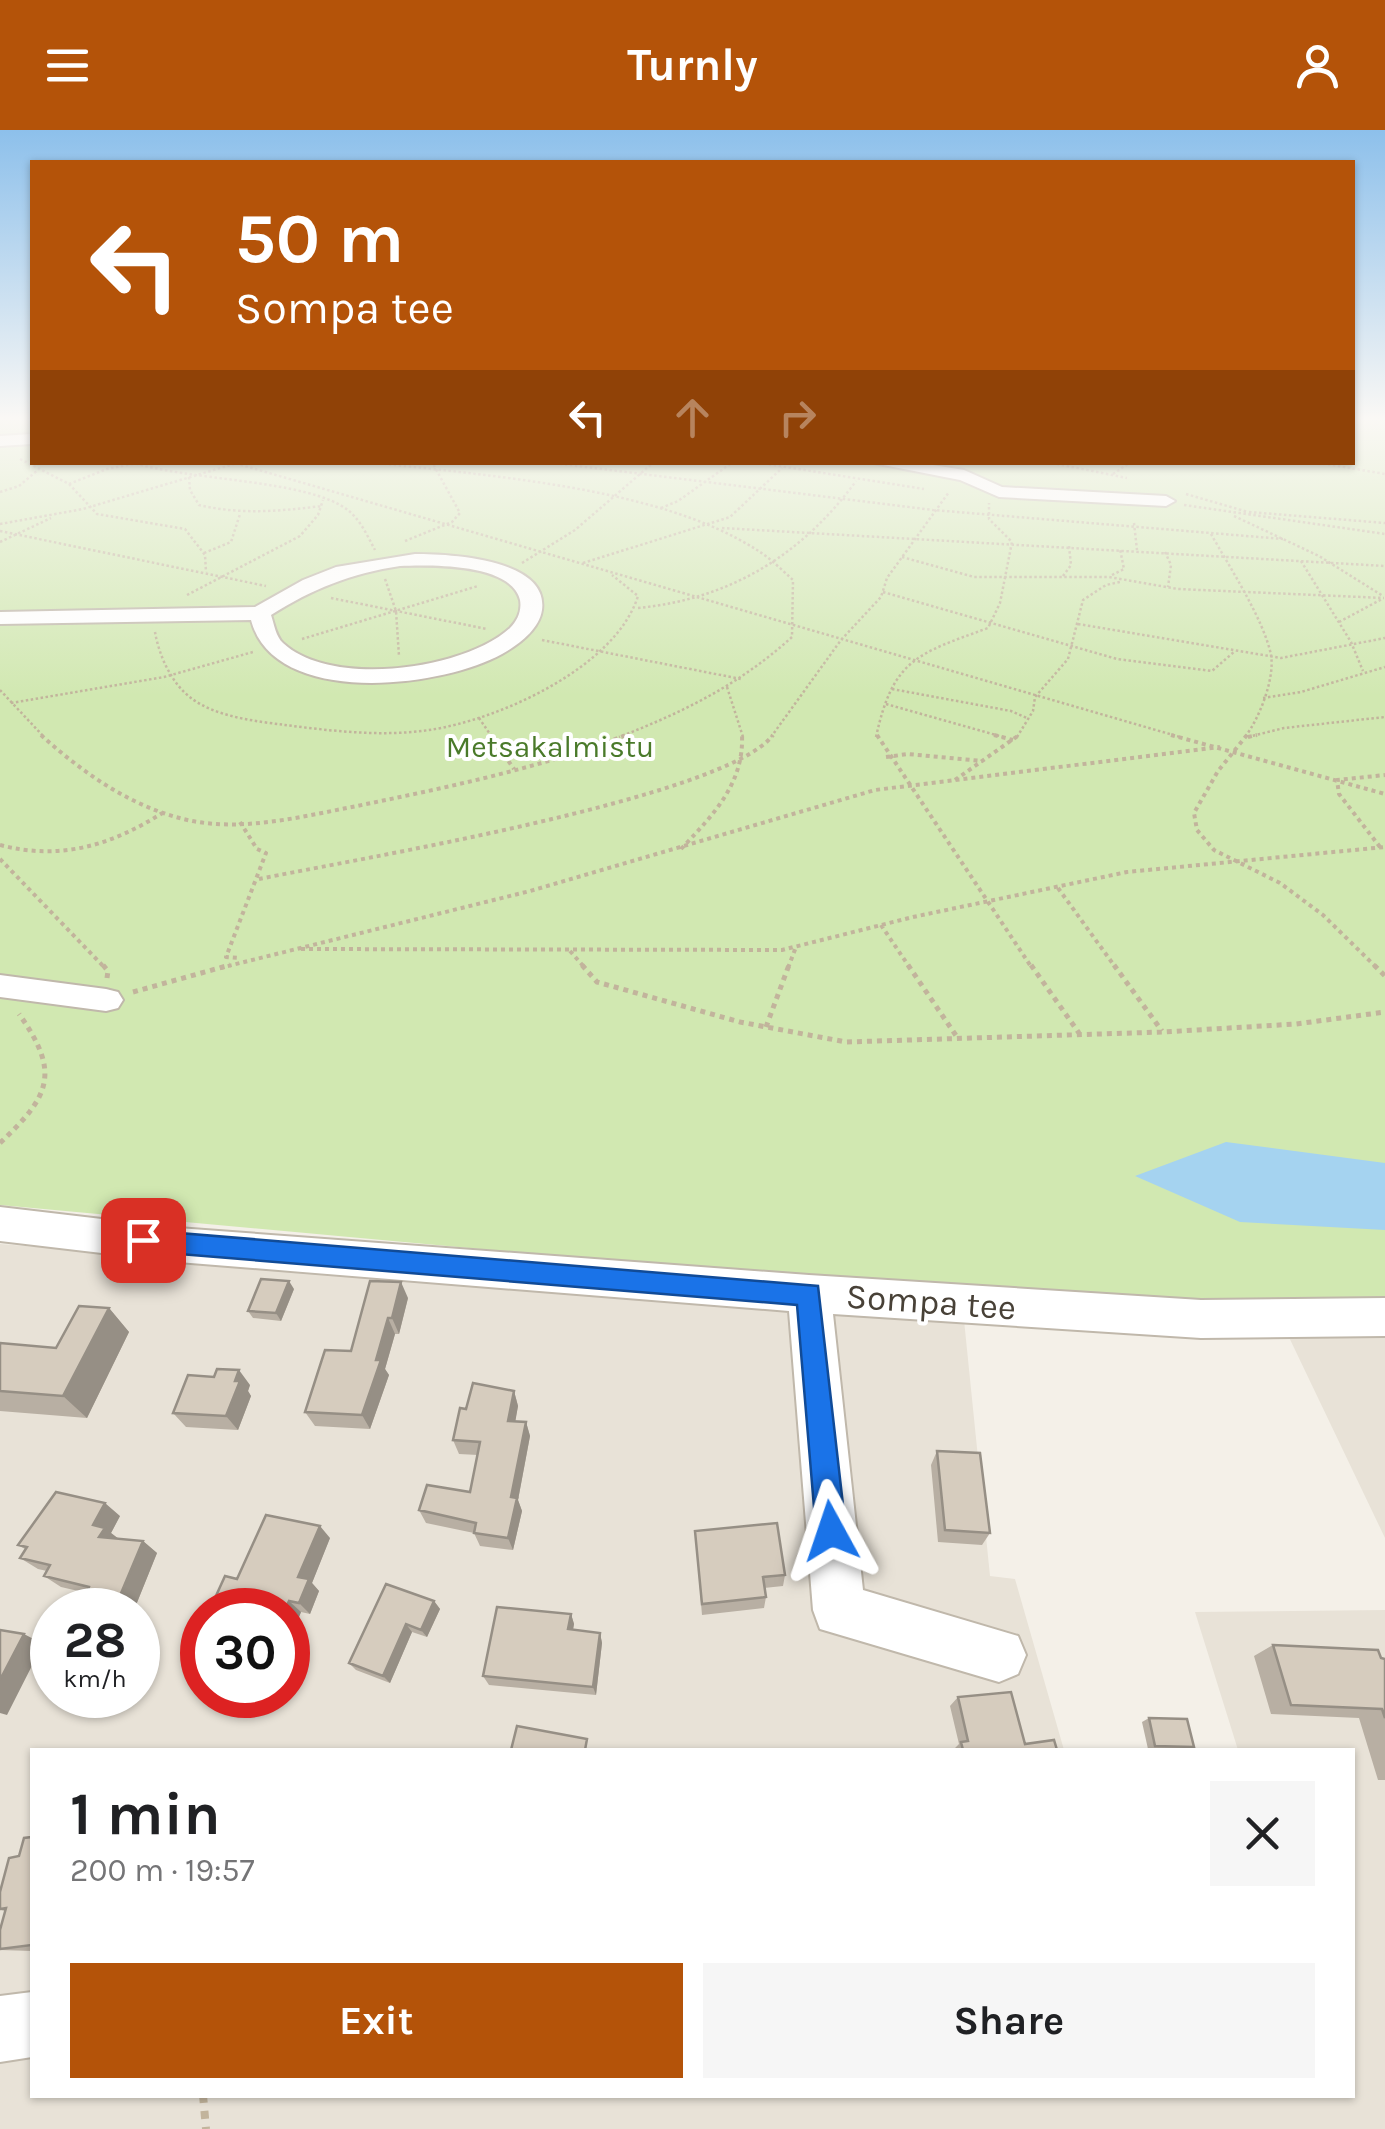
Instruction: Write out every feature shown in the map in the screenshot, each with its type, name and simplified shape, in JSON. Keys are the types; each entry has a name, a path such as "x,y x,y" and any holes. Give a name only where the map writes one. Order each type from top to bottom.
{"street":[{"path":"0,618 260,613 293,591 378,557 456,561 505,575 528,593 532,606 528,621 516,634 490,651 459,663 394,674 346,674 312,668 287,658 274,646 260,613"},
{"path":"5,996 106,1000"},
{"name":"Sompa tee","path":"0,1224 178,1244 809,1294 1201,1319 1385,1317"},
{"path":"809,1294 839,1610 999,1654"},
{"path":"0,2029 30,2024"}],"path":[{"path":"0,528 77,509"},
{"path":"91,509 97,514 185,528 204,553 206,572"},
{"path":"219,509 240,514 288,509"},
{"path":"160,615 219,576 302,537 320,509"},
{"path":"347,509 378,557 396,611 400,652 394,674"},
{"path":"392,509 1385,794"},
{"path":"378,557 445,525 460,513 459,509"},
{"path":"11,704 164,677 396,611 505,575 542,553 599,509"},
{"path":"577,563 597,561 730,517 740,509"},
{"path":"638,608 662,608 744,579 802,544 834,509"},
{"path":"928,509 1284,539"},
{"path":"989,509 995,528 1012,542"},
{"path":"1133,509 1137,550"},
{"path":"1210,509 1385,534"},
{"path":"259,878 610,806 742,760 765,746 841,640 883,592 933,510"},
{"path":"1227,512 1268,511 1385,523"},
{"path":"0,542 64,512"},
{"path":"1227,512 1329,563 1385,598"},
{"path":"204,553 230,545 240,530 240,514"},
{"path":"0,528 219,576 741,679"},
{"path":"719,528 1385,566"},
{"path":"1211,533 1243,590 1271,656 1263,698 1245,738 1218,771 1194,813 1198,830 1214,850 1242,860 1323,915 1385,976"},
{"path":"1012,542 1007,575 988,628 953,640 902,668 884,704 876,738 1078,1033"},
{"path":"1063,576 1070,564 1068,546"},
{"path":"1110,577 1124,569 1120,549"},
{"path":"1165,552 1171,565 1168,587"},
{"path":"902,557 974,578 1110,577 1168,587 1385,598"},
{"path":"1301,561 1351,642 1363,671"},
{"path":"952,782 1013,740 1036,709 1036,697 1068,659 1084,600 1106,585 1125,581"},
{"path":"883,592 914,596 1072,647 1175,670 1212,671 1235,651"},
{"path":"1339,622 1385,598"},
{"path":"1078,624 1271,656 1329,650 1351,642 1385,638"},
{"path":"1263,698 1300,692 1385,667"},
{"path":"678,851 713,815 738,780 742,716 727,687"},
{"path":"892,688 1011,711 1030,719"},
{"path":"884,704 1013,740"},
{"path":"479,718 514,770"},
{"path":"1245,738 1299,726 1385,718"},
{"path":"0,859 108,972 106,1000 249,958 414,921 678,851 907,783 952,782 1148,760 1220,747"},
{"path":"886,757 908,754 986,761"},
{"path":"1337,780 1385,775"},
{"path":"1337,780 1338,794 1382,847"},
{"path":"0,846 27,854 87,850 130,834 164,812"},
{"path":"240,822 257,849 266,853 226,957 249,958"},
{"path":"288,949 712,952 796,946 1128,872 1382,847"},
{"path":"1058,888 1163,1032"},
{"path":"880,925 957,1037"},
{"path":"766,1027 796,946"},
{"path":"570,951 597,982 766,1027 846,1042 1163,1032 1296,1024 1385,1012"},
{"path":"0,1144 31,1112 50,1080 50,1065 39,1039 5,996"},
{"path":"204,2098 206,2129"}],"shaded area":[{"path":"0,1244 964,1320 990,1576 1015,1579 1063,1748 30,1748 30,2098 1355,2098 1355,1748 1237,1748 1195,1612 1385,1610 1385,2129 0,2129"},
{"path":"1385,1302 1385,1538 1286,1331"}],"green space":[{"name":"Metsakalmistu","path":"0,509 1385,509 1385,1302 1034,1300 0,1205"}],"water":[{"path":"1226,1142 1385,1163 1385,1230 1240,1222 1135,1176"}],"building":[{"path":"261,1279 289,1281 276,1313 248,1311"},
{"path":"370,1281 401,1282 362,1415 305,1412 325,1350 351,1351"},
{"path":"79,1306 109,1308 63,1396 0,1391 0,1343 56,1348"},
{"path":"217,1369 239,1370 235,1381 240,1381 226,1416 173,1413 188,1375 214,1377"},
{"path":"473,1383 514,1391 508,1421 526,1422 511,1497 517,1498 508,1538 474,1533 476,1523 419,1510 427,1485 470,1492 480,1442 453,1440 460,1408 466,1409"},
{"path":"937,1451 980,1453 990,1533 945,1530"},
{"path":"56,1492 105,1503 93,1525 105,1528 99,1537 143,1541 123,1588 89,1588 44,1576 50,1565 20,1558 27,1547 18,1545"},
{"path":"266,1515 320,1526 298,1577 309,1579 305,1588 220,1588 225,1576 237,1579"},
{"path":"777,1523 785,1575 763,1577 766,1597 702,1604 695,1531"},
{"path":"386,1584 434,1601 421,1630 406,1624 383,1676 349,1663"},
{"path":"497,1607 571,1614 568,1629 600,1633 593,1687 483,1676"},
{"path":"0,1630 24,1634 0,1680"},
{"path":"1273,1645 1378,1650 1385,1659 1385,1718 1382,1709 1291,1705"},
{"path":"1011,1692 1025,1744 1054,1740 1056,1748 962,1748 961,1742 968,1741 958,1697"},
{"path":"1149,1718 1187,1719 1194,1747 1155,1746"},
{"path":"517,1726 587,1739 585,1748 512,1748"},
{"path":"30,1837 30,1945 0,1949 6,1908 0,1909 0,1892 9,1858 19,1856 24,1838"}],"route":[{"path":"143,1240 809,1294 831,1531"}]}
